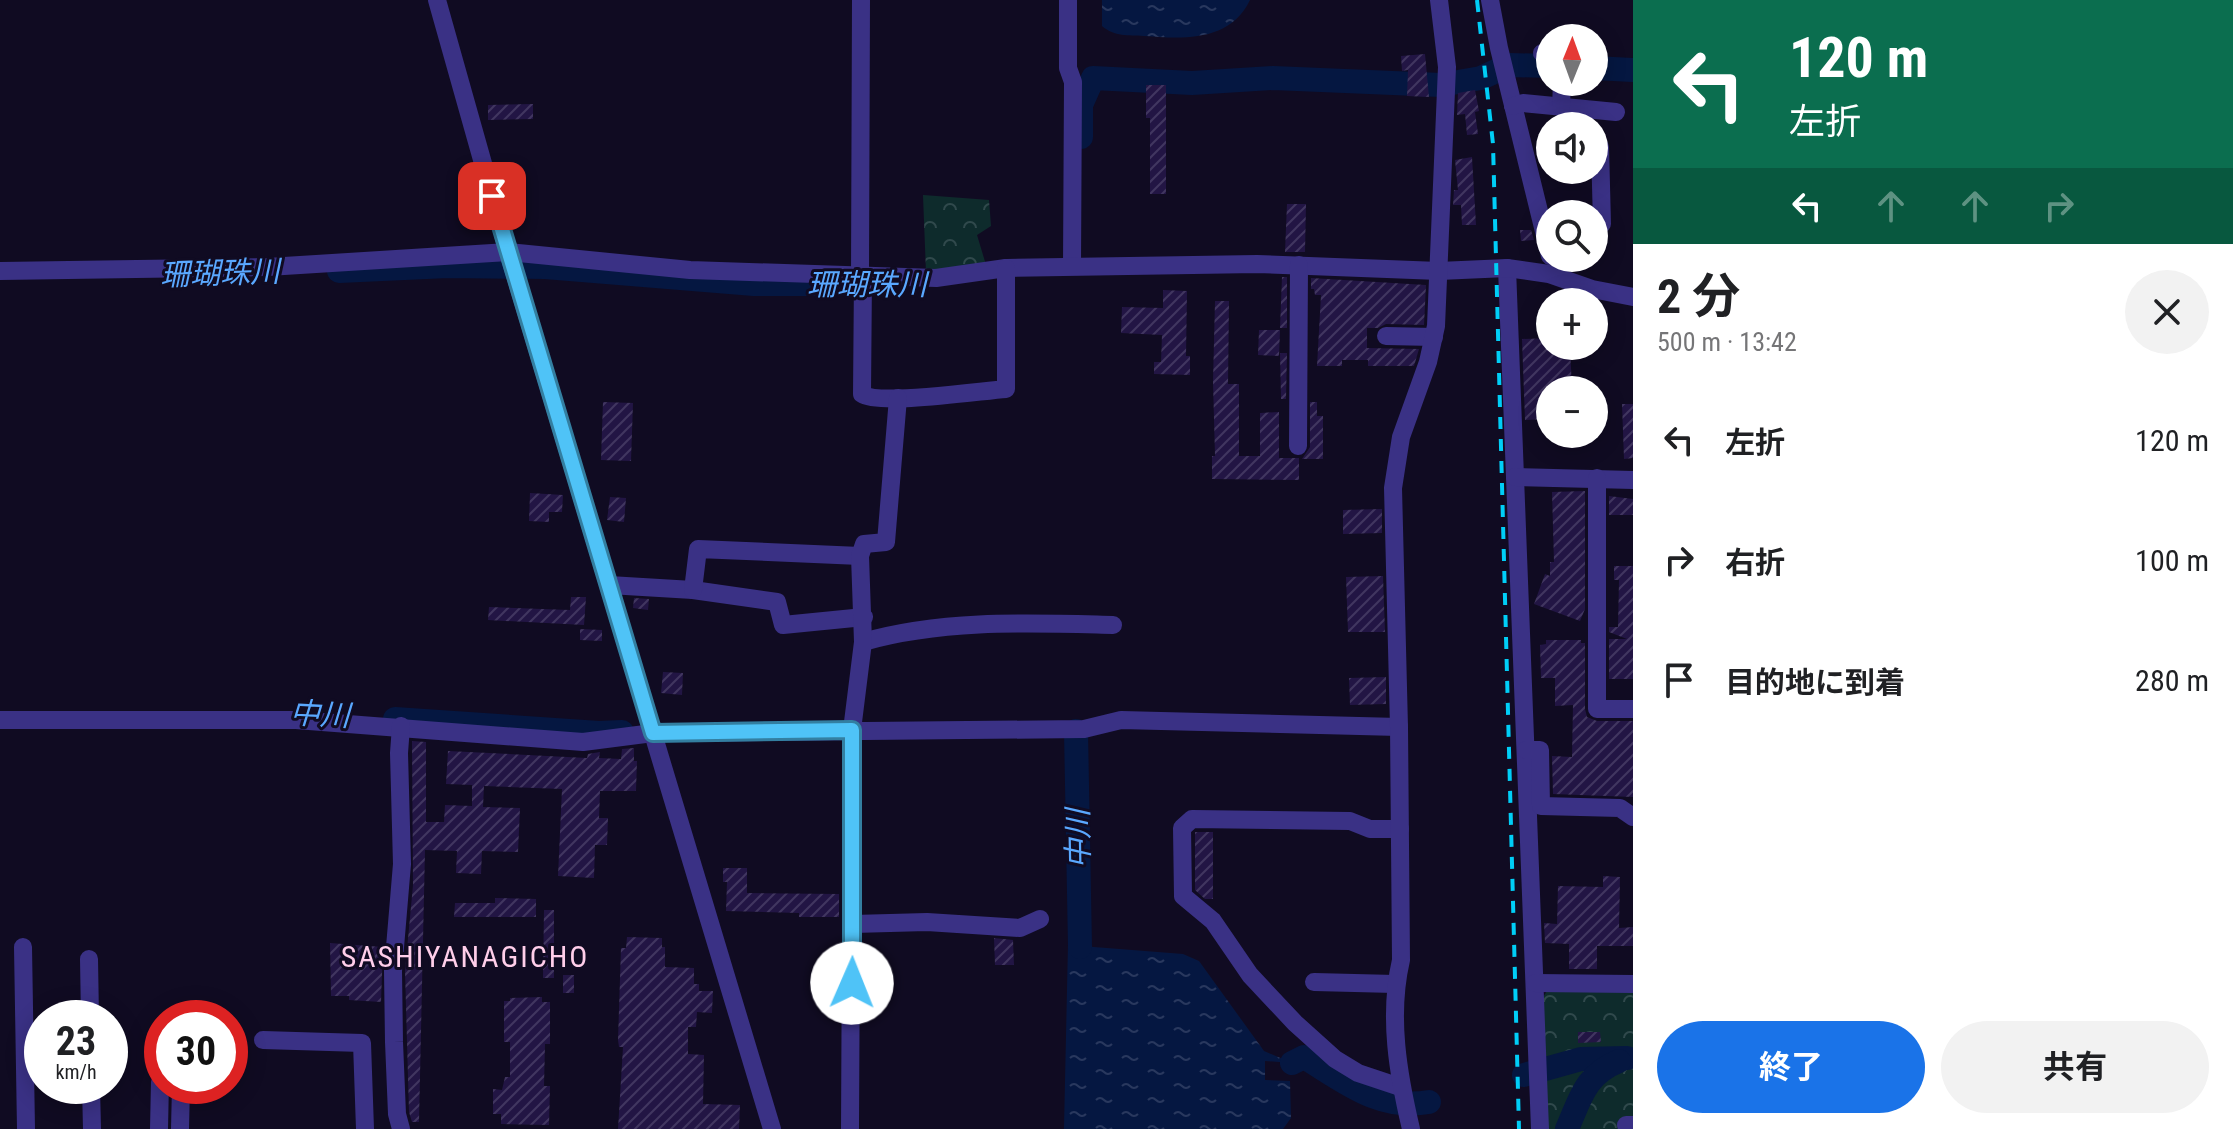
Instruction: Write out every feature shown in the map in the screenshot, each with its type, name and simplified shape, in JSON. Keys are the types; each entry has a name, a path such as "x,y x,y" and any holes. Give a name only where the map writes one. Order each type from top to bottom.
{"street":[{"path":"437,0 508,252 772,1129"},
{"path":"861,0 862,394 870,399 1006,389 1006,268"},
{"path":"1068,0 1068,68 1073,82 1072,265"},
{"path":"1405,1107 1396,1048 1395,984 1401,960 1393,488 1401,437 1434,337 1447,67 1439,0"},
{"path":"1490,0 1513,106 1539,200"},
{"path":"1561,96 1561,107"},
{"path":"1513,106 1523,103 1616,112"},
{"path":"0,271 268,267 508,252 690,270 936,278 1006,268 1072,265 1299,265 1439,271 1536,265"},
{"path":"1298,446 1299,265"},
{"path":"1507,268 1526,750 1534,797 1540,1129"},
{"path":"1565,272 1592,289 1633,297"},
{"path":"1386,336 1434,337"},
{"path":"850,1129 852,730 864,617 860,556 864,544 886,542 898,398"},
{"path":"1515,477 1633,480"},
{"path":"1602,478 1597,709 1633,709"},
{"path":"693,590 698,549 860,556"},
{"path":"609,585 693,590 777,602 783,625 864,617"},
{"path":"863,642 898,632 981,626 1113,625"},
{"path":"0,720 296,720 583,742 653,733 1084,729 1121,720 1194,719 1399,727"},
{"path":"401,726 402,864 393,971 394,1056 397,1114 401,1129"},
{"path":"1534,797 1541,806 1620,808 1633,817"},
{"path":"1400,829 1370,829 1350,821 1192,819 1182,828 1182,841 1183,896 1213,921 1250,975 1295,1023 1335,1059 1405,1107"},
{"path":"853,924 927,922 1020,928 1040,919"},
{"path":"23,947 26,1129"},
{"path":"89,959 90,1000"},
{"path":"1314,982 1395,984"},
{"path":"1535,983 1633,984"},
{"path":"263,1040 362,1043 365,1129"},
{"path":"91,1104 92,1129"},
{"path":"159,1129 160,1104"},
{"path":"180,1129 181,1104"}],"green space":[{"path":"923,195 989,200 991,226 977,235 986,265 926,272"},
{"path":"1547,991 1633,991 1633,1053 1574,1055 1545,1062 1543,997"},
{"path":"1633,1061 1633,1129 1548,1129 1545,1072 1578,1064"}],"water":[{"path":"1102,0 1250,0 1241,14 1218,31 1174,38 1122,35 1107,30 1102,26"},
{"path":"1068,945 1183,954 1199,961 1264,1051 1292,1063 1265,1061 1265,1080 1290,1081 1291,1118 1283,1129 1064,1129"}],"building":[{"path":"1425,54 1429,97 1407,96 1408,70 1402,71 1401,56"},
{"path":"1146,85 1166,85 1166,194 1150,194 1150,118 1146,118"},
{"path":"1475,90 1479,111 1475,112 1478,134 1467,135 1465,114 1457,115 1458,93"},
{"path":"533,104 533,119 488,120 488,105"},
{"path":"1472,157 1476,225 1462,225 1461,205 1453,205 1454,190 1458,190 1455,160"},
{"path":"1287,204 1306,204 1305,252 1285,252"},
{"path":"1520,230 1531,230 1534,240 1521,241"},
{"path":"1282,277 1287,277 1287,328 1280,328"},
{"path":"1311,278 1426,285 1424,325 1386,324 1367,328 1367,348 1419,349 1414,366 1368,366 1368,360 1342,360 1342,366 1317,366 1321,295 1315,295 1314,289 1311,289"},
{"path":"1163,290 1187,291 1186,356 1190,356 1190,375 1154,374 1154,362 1161,362 1162,335 1121,333 1122,307 1163,308"},
{"path":"1215,301 1229,301 1228,384 1239,384 1239,456 1260,456 1260,413 1279,412 1279,458 1299,458 1299,480 1212,479 1212,456 1215,456"},
{"path":"1259,330 1280,330 1279,356 1258,355"},
{"path":"1536,338 1536,360 1571,360 1571,376 1536,376 1536,420 1525,420 1522,339"},
{"path":"1280,353 1287,353 1286,399 1281,399"},
{"path":"603,402 633,403 631,461 601,460"},
{"path":"1310,402 1317,402 1317,416 1323,416 1323,459 1302,459 1310,447"},
{"path":"1622,404 1633,404 1633,458 1624,459"},
{"path":"1585,491 1585,609 1580,621 1534,604 1545,574 1550,576 1550,562 1554,562 1552,492"},
{"path":"530,493 563,495 562,512 549,512 549,522 529,521"},
{"path":"1609,496 1633,499 1633,515 1609,515"},
{"path":"610,497 626,498 624,522 607,520"},
{"path":"1382,509 1382,533 1343,534 1343,510"},
{"path":"1614,566 1633,566 1633,679 1609,679 1609,639 1627,639 1609,632 1609,627 1618,627 1619,580 1614,580"},
{"path":"1383,576 1385,632 1348,632 1346,577"},
{"path":"571,597 586,597 584,625 488,620 489,607 570,610"},
{"path":"634,598 649,599 648,610 633,608"},
{"path":"580,629 602,630 602,641 580,640"},
{"path":"1546,640 1581,640 1585,643 1587,717 1597,721 1633,721 1633,797 1553,794 1552,756 1572,757 1573,705 1555,706 1555,678 1541,678 1540,645 1546,644"},
{"path":"663,672 683,673 682,695 661,693"},
{"path":"1386,677 1386,704 1350,705 1349,678"},
{"path":"412,741 426,742 426,822 444,822 445,805 472,806 472,785 446,784 448,751 587,758 588,754 600,752 599,758 621,759 622,749 634,748 634,761 637,761 636,791 600,791 599,818 608,818 607,845 595,845 594,878 558,876 562,789 484,786 483,807 520,808 518,852 482,851 481,874 456,873 457,851 425,850 419,1122 412,1122 409,1112 405,971 413,885"},
{"path":"1195,832 1213,832 1213,899 1205,899 1195,890"},
{"path":"723,868 747,868 747,893 839,894 839,917 726,911 727,882 723,882"},
{"path":"1603,876 1620,877 1619,928 1633,927 1633,946 1597,946 1597,969 1569,969 1569,944 1545,943 1544,923 1557,924 1558,886 1603,887"},
{"path":"495,898 536,899 536,917 454,917 455,903 495,903"},
{"path":"544,910 554,910 554,978 543,978"},
{"path":"627,937 662,938 665,967 694,968 694,984 699,984 699,991 713,991 712,1013 697,1012 696,1027 688,1027 688,1054 704,1055 703,1104 740,1105 739,1129 618,1129 623,1047 619,1047 618,1040 621,948 626,948"},
{"path":"994,938 1013,940 1014,965 995,965"},
{"path":"330,943 383,947 381,1002 331,996"},
{"path":"563,975 574,975 574,993 563,993"},
{"path":"542,997 542,1002 550,1002 550,1044 545,1044 544,1086 550,1086 549,1125 501,1124 501,1114 493,1114 493,1089 502,1090 505,1077 510,1077 510,1042 504,1042 504,1001"},
{"path":"1578,1032 1600,1032 1601,1042 1578,1043"}],"waterway":[{"name":"珊瑚珠川","path":"1081,137 1081,105 1093,78 1192,83 1273,78 1441,85 1481,78 1509,65 1536,66"},
{"name":"珊瑚珠川","path":"1608,69 1633,70"},
{"name":"珊瑚珠川","path":"339,271 448,266 545,267 754,284 865,284"},
{"name":"中川","path":"395,719 622,732"},
{"name":"中川","path":"1076,731 1080,947"},
{"name":"中川","path":"1292,1063 1304,1057 1348,1085 1378,1098 1411,1104 1429,1102"},
{"name":"中川","path":"1524,1075 1581,1059 1627,1058"},
{"path":"1567,1129 1591,1080 1619,1061"}],"railway":[{"path":"1477,0 1493,144 1519,1129"}],"district":[{"name":"SASHIYANAGICHO","path":"465,956"}],"route":[{"path":"492,196 653,733 852,730 852,983"}]}
